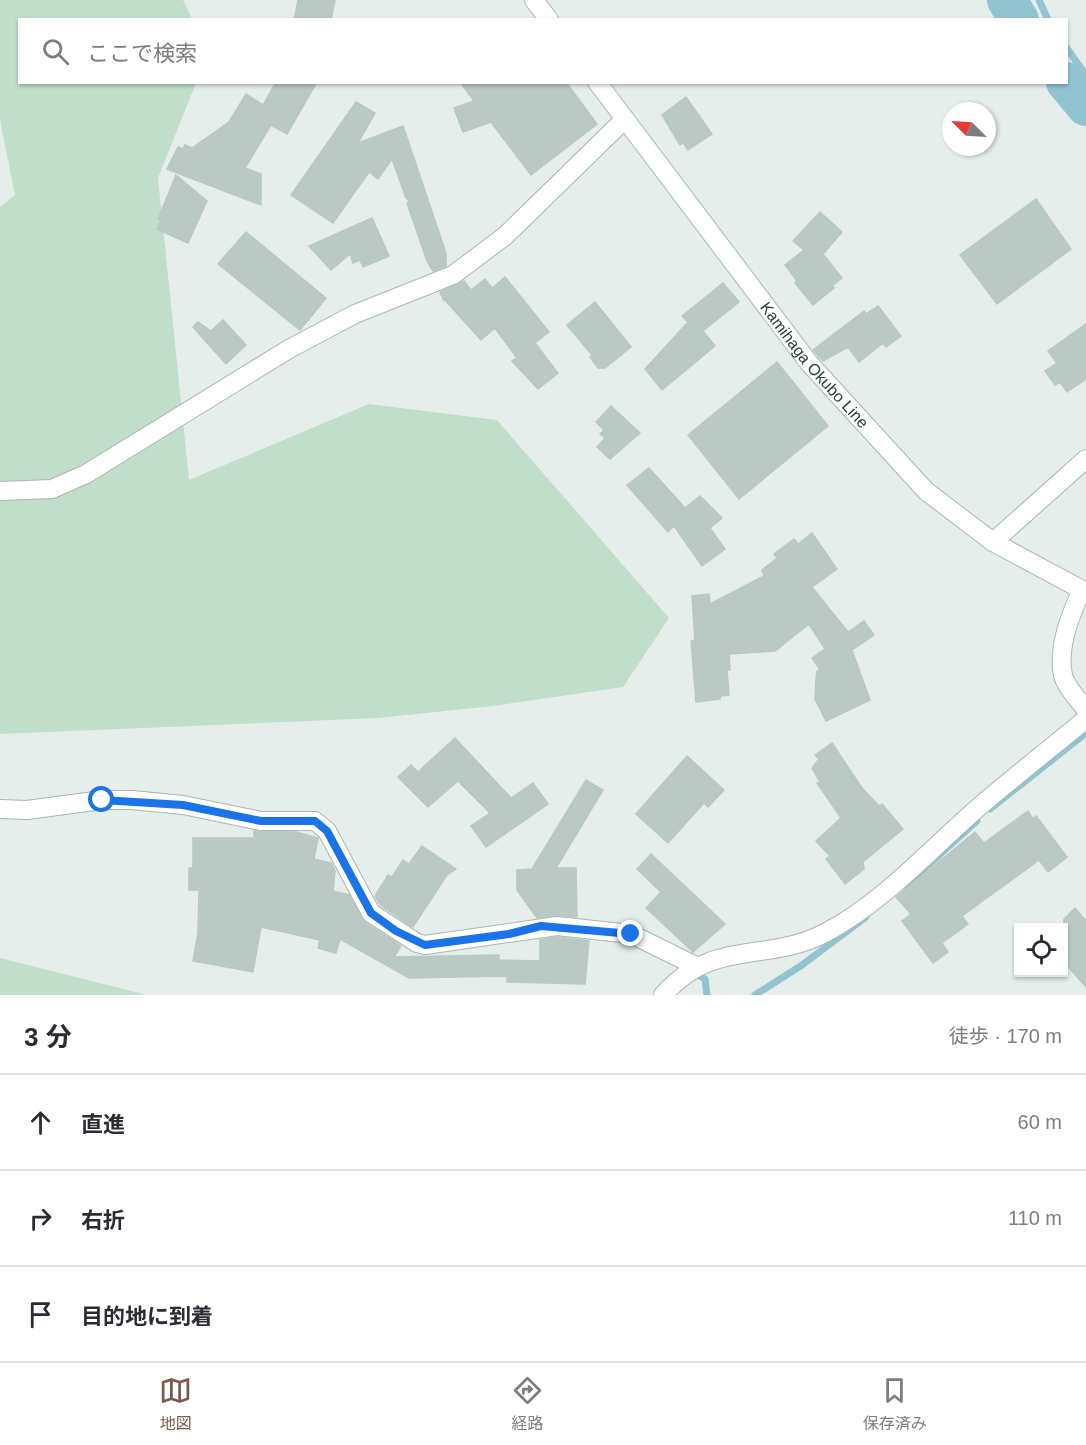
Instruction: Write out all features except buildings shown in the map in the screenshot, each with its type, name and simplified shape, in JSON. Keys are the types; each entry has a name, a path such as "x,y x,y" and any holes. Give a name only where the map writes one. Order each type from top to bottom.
{"street":[{"path":"534,0 548,18"},
{"name":"Kamihaga Okubo Line","path":"599,84 809,363 927,491 993,542 1084,591"},
{"path":"0,490 52,489 86,474 289,349 355,314 453,275 505,236 625,119"},
{"path":"993,542 1086,459"},
{"path":"1084,591 1069,617 1064,643 1063,676 1086,710"},
{"path":"663,995 692,969 730,955 804,942 853,916 893,886 981,805 1086,718"},
{"path":"0,809 27,810 102,800 132,800 183,805 261,821 315,821 327,831 371,913 417,942 437,944 556,926 631,934 692,969"}],"green space":[{"path":"0,0 183,0 192,18 18,18 18,84 196,84 158,178 189,480 369,404 497,420 669,618 623,687 493,706 378,718 0,734 0,207 15,195 0,120"},
{"path":"0,958 147,995 0,995"}],"waterway":[{"path":"1007,0 1018,18"},
{"path":"1039,0 1047,18"},
{"path":"1068,50 1086,75"},
{"path":"1068,84 1086,106"},
{"path":"990,809 1086,733"},
{"path":"905,886 977,821"},
{"path":"755,995 802,965 866,917"},
{"path":"692,972 705,979 707,995"}],"route":[{"path":"102,800 132,800 183,805 261,821 315,821 327,831 371,913 396,931 425,945 509,934 541,926 631,934"}]}
